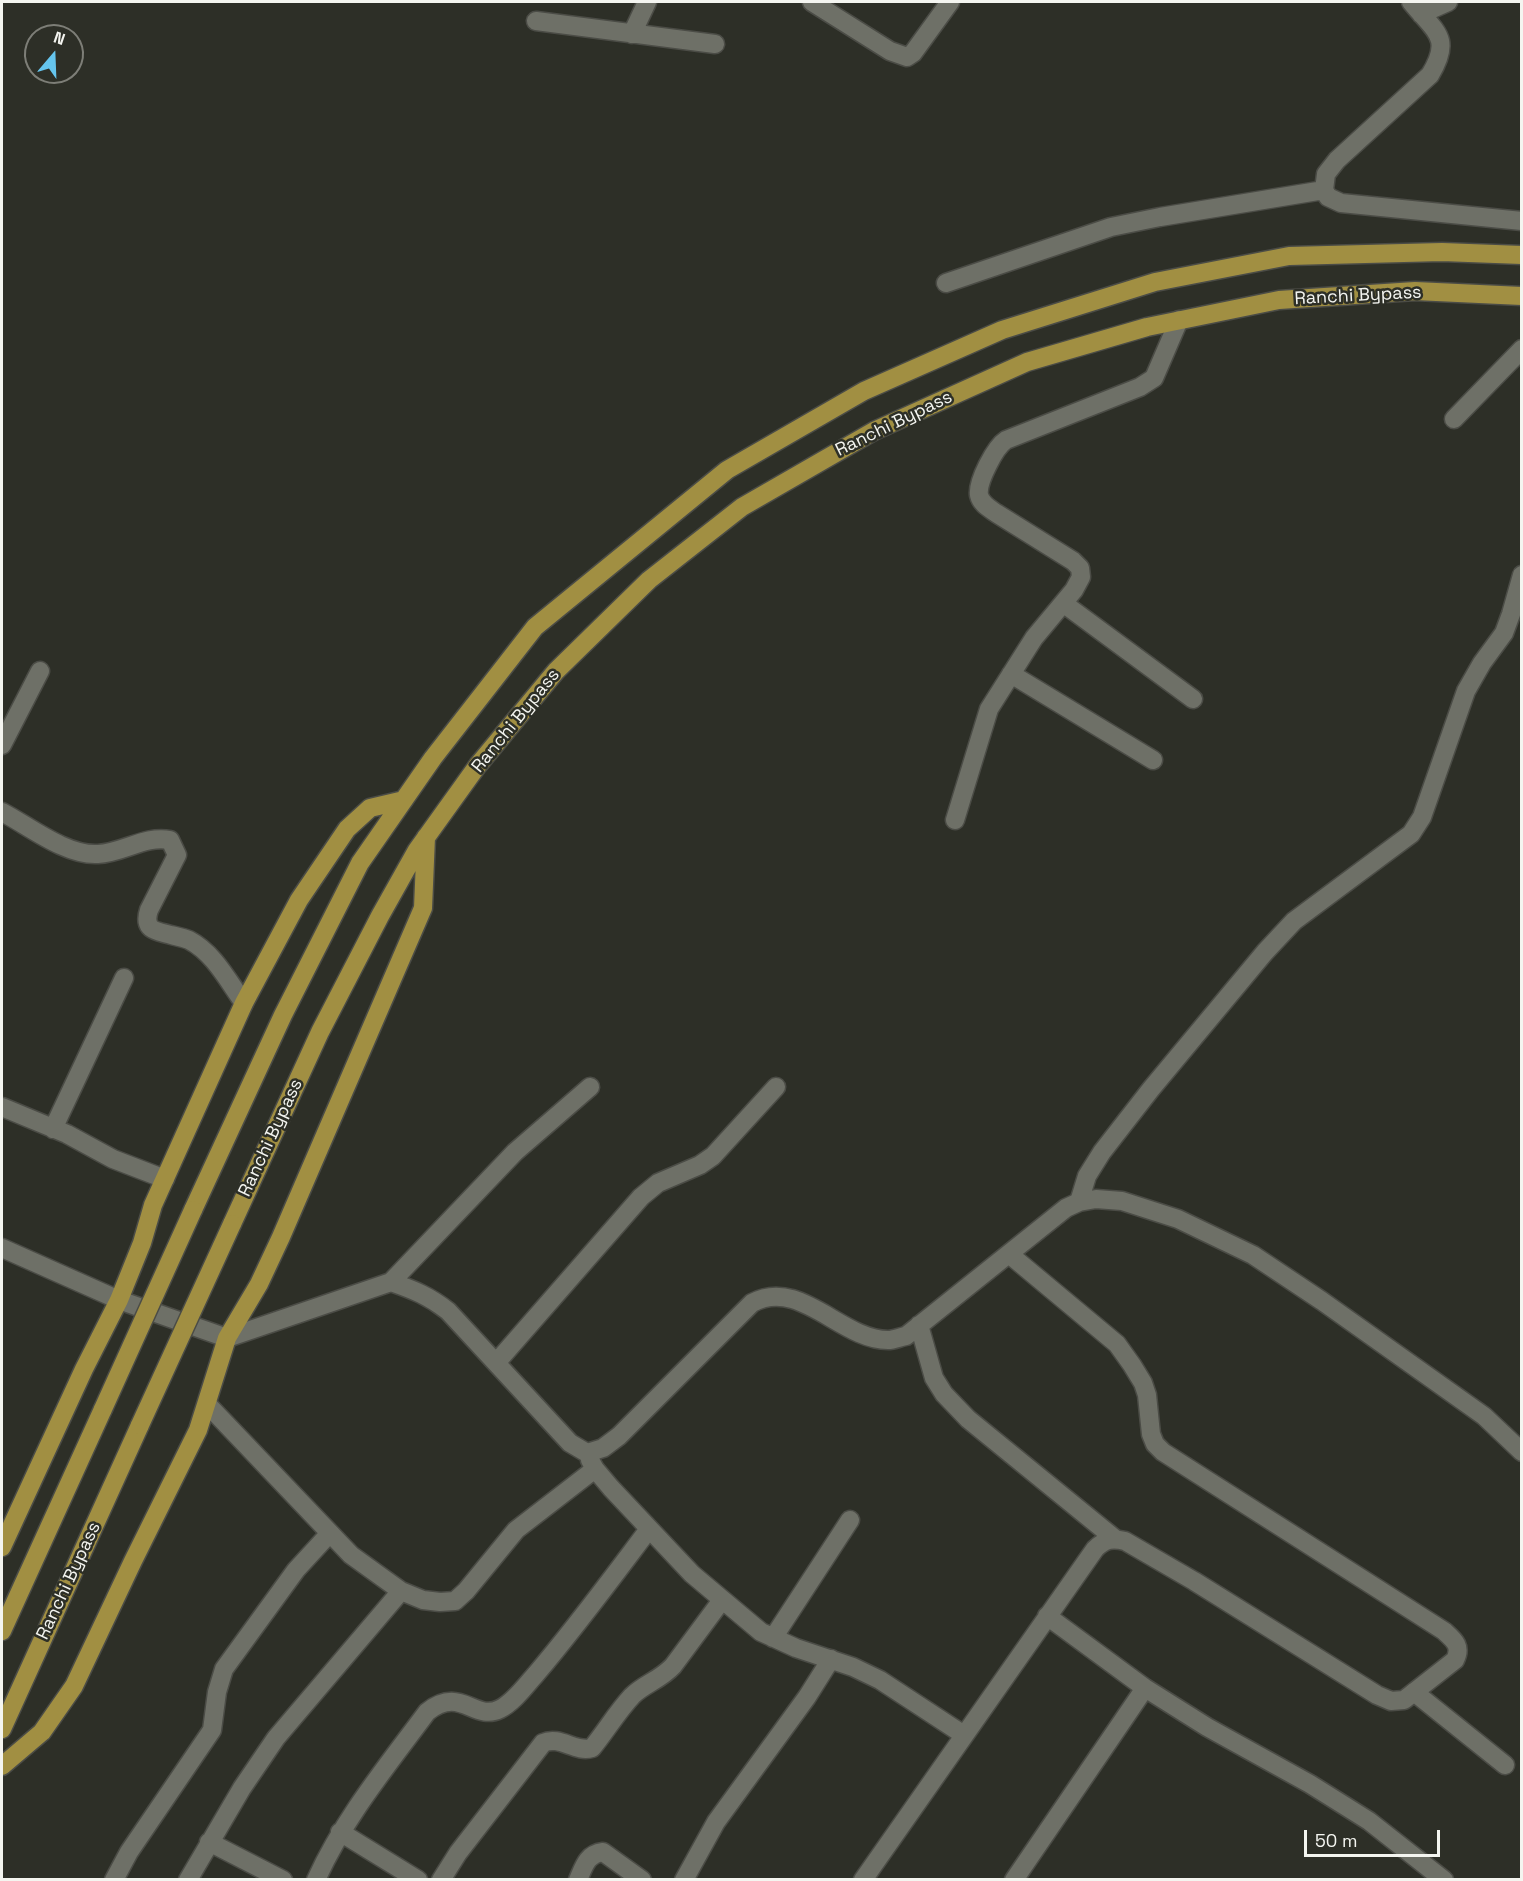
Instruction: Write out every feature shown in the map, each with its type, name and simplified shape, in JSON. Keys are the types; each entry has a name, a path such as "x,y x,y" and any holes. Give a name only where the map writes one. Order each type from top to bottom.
{"main road":[{"path":"2,1631 298,984 360,863 433,758 535,627 727,470 864,391 1002,330 1155,282 1289,256 1442,252 1521,255"},
{"name":"Ranchi Bypass","path":"2,1729 320,1032 417,850 478,765 556,671 649,580 742,507 874,430 1027,362 1147,327 1280,300 1415,291 1521,296"},
{"path":"2,1547 84,1369 119,1300 142,1243 153,1205 244,1003 299,900 347,829 370,808 404,800"},
{"path":"2,1766 42,1732 74,1686 198,1430 226,1338 259,1284 282,1237 423,908 426,837"}],"street":[{"path":"632,34 648,2"},
{"path":"812,2 838,9 890,51 907,57 913,53 950,2"},
{"path":"1448,2 1416,8 1438,35 1442,48 1430,75 1337,160 1326,174 1323,183 1324,190 1328,197 1341,203 1521,220"},
{"path":"536,21 714,44"},
{"path":"946,283 1111,227 1324,190"},
{"path":"955,820 989,709 1034,638 1074,590 1081,578 1080,568 1073,561 996,513 980,498 979,491 994,452 999,444 1006,440 1140,387 1154,378 1179,321"},
{"path":"1454,418 1521,349"},
{"path":"1079,1202 1087,1176 1102,1152 1264,952 1294,921 1411,834 1422,817 1466,691 1482,663 1504,633 1521,575"},
{"path":"1063,603 1193,699"},
{"path":"2,745 40,671"},
{"path":"1011,674 1153,760"},
{"path":"2,812 54,842 75,851 98,854 149,840 162,838 170,840 177,855 149,910 148,926 153,930 190,941 200,948 211,958 244,1003"},
{"path":"53,1129 123,978"},
{"path":"2,1248 119,1300 226,1338 391,1282 515,1152 590,1087"},
{"path":"495,1363 641,1197 658,1183 700,1165 713,1156 776,1087"},
{"path":"2,1107 113,1159 165,1179"},
{"path":"207,1404 351,1556 401,1591 423,1599 440,1602 455,1601 466,1591 516,1530 603,1448 619,1436 752,1303 763,1297 776,1296 794,1299 876,1338 888,1340 906,1336 1066,1208 1079,1202 1096,1199 1122,1201 1178,1219 1253,1255 1484,1416 1521,1452"},
{"path":"863,1880 1095,1548 1102,1542 1114,1538 1125,1540 1377,1695 1391,1701 1404,1700 1455,1660 1458,1651 1457,1643 1444,1631 1163,1452 1155,1444 1151,1434 1147,1395 1143,1383 1117,1344 1009,1254"},
{"path":"391,1282 432,1298 448,1311 570,1443 591,1461 649,1529 692,1574 761,1632 853,1667 880,1680 964,1735"},
{"path":"919,1325 934,1378 944,1394 968,1419 1114,1538"},
{"path":"773,1638 850,1520"},
{"path":"316,1880 330,1848 353,1812 427,1712 435,1705 451,1701 491,1711 500,1709 514,1698 568,1637 649,1529"},
{"path":"114,1880 129,1852 212,1730 217,1692 224,1669 296,1570 330,1533"},
{"path":"188,1880 242,1788 276,1738 401,1591"},
{"path":"441,1880 458,1853 543,1743 553,1740 579,1749 592,1748 632,1697 640,1689 665,1675 673,1666 722,1600"},
{"path":"1047,1616 1145,1688 1207,1727 1310,1784 1369,1821 1444,1880"},
{"path":"684,1880 716,1822 831,1659"},
{"path":"1014,1880 1145,1688"},
{"path":"1414,1692 1505,1765"},
{"path":"340,1832 418,1880"},
{"path":"209,1842 283,1880"},
{"path":"578,1880 588,1857 603,1852 642,1880"}]}
